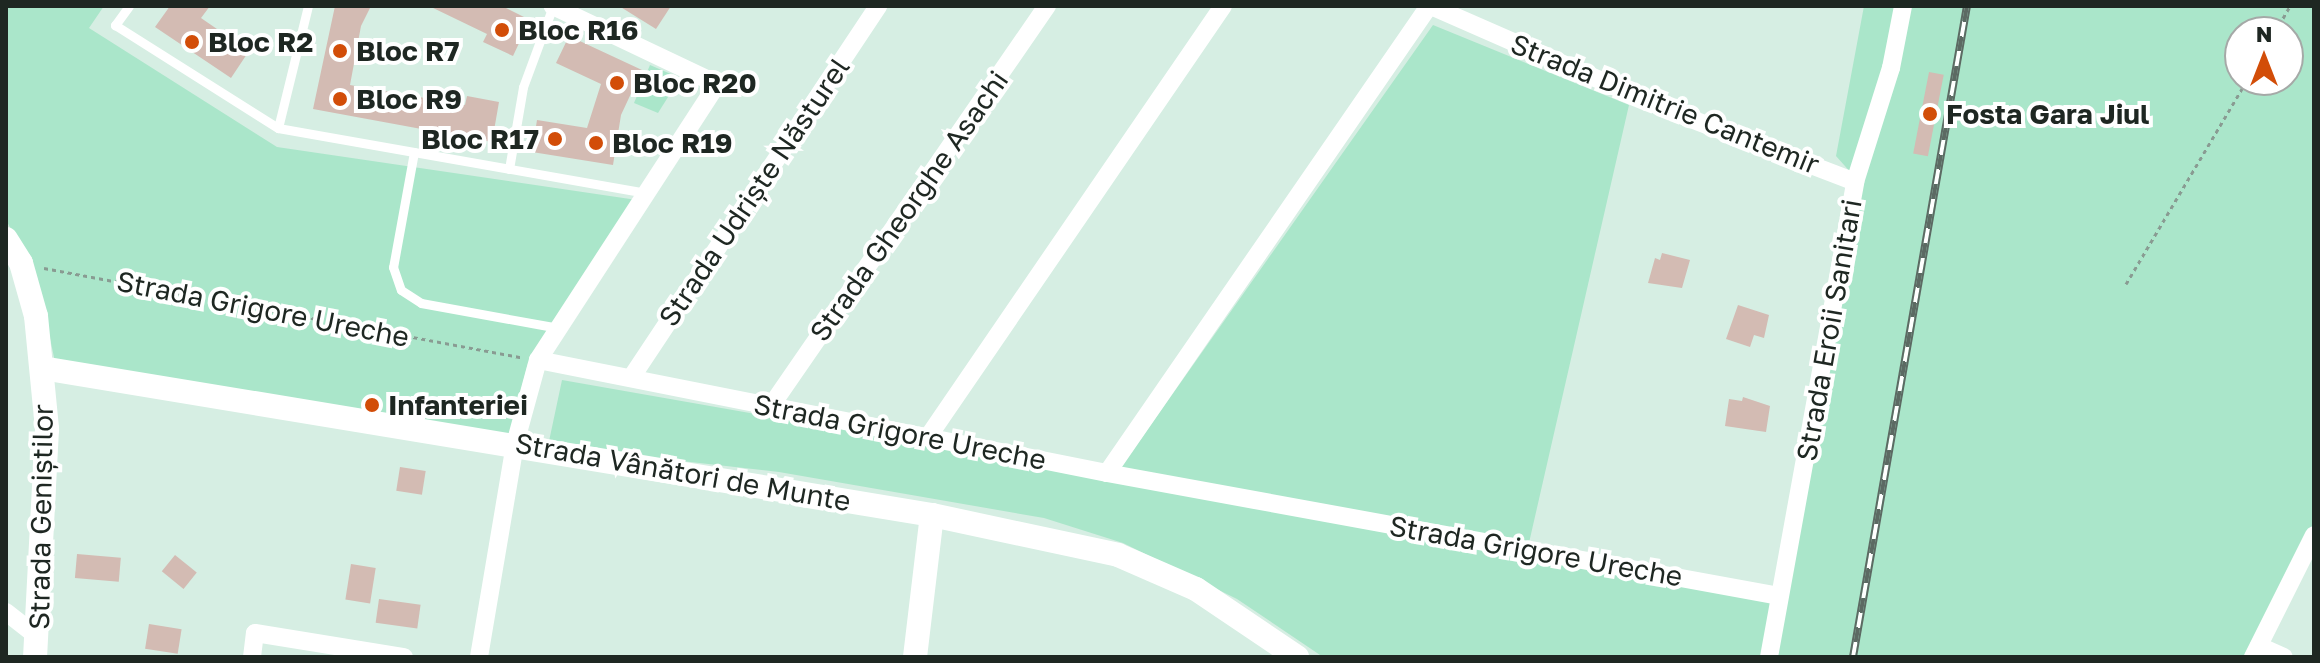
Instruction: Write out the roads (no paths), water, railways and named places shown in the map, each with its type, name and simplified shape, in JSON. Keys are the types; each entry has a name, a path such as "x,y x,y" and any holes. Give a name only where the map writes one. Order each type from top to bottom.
{"street":[{"path":"479,657 515,444 538,360 717,84 553,6"},
{"name":"Strada Udriște Năsturel","path":"631,378 878,6"},
{"name":"Strada Gheorghe Asachi","path":"771,406 1047,6"},
{"path":"928,437 1223,6"},
{"path":"1107,473 1430,6"},
{"name":"Strada Dimitrie Cantemir","path":"1430,6 1673,112 1855,182"},
{"name":"Strada Eroii Sanitari","path":"1769,657 1855,182 1891,68 1903,6"},
{"name":"Strada Geniștilor","path":"6,239 21,263 42,368 47,490 37,647"},
{"name":"Strada Grigore Ureche","path":"538,360 1107,473 1779,596"},
{"name":"Strada Vânători de Munte","path":"42,368 932,515 1118,555 1196,589 1297,657"},
{"path":"915,657 932,515"},
{"path":"2284,657 2256,652 2314,535"},
{"path":"6,612 37,647"},
{"path":"252,657 255,633 404,657"}],"lane":[{"path":"129,6 115,25 278,128 646,193"},
{"path":"278,128 308,6"},
{"path":"509,169 523,87 553,6"},
{"path":"414,152 393,267 401,290 421,303 559,328"}],"railway":[{"path":"1853,657 1967,6"}],"place":[{"name":"Bloc R16","path":"502,30"},
{"name":"Bloc R2","path":"192,42"},
{"name":"Bloc R7","path":"340,51"},
{"name":"Bloc R20","path":"617,83"},
{"name":"Bloc R9","path":"340,99"},
{"name":"Fosta Gara Jiul","path":"1930,114"},
{"name":"Bloc R17","path":"555,139"},
{"name":"Bloc R19","path":"596,143"},
{"name":"Infanteriei","path":"372,405"}]}
